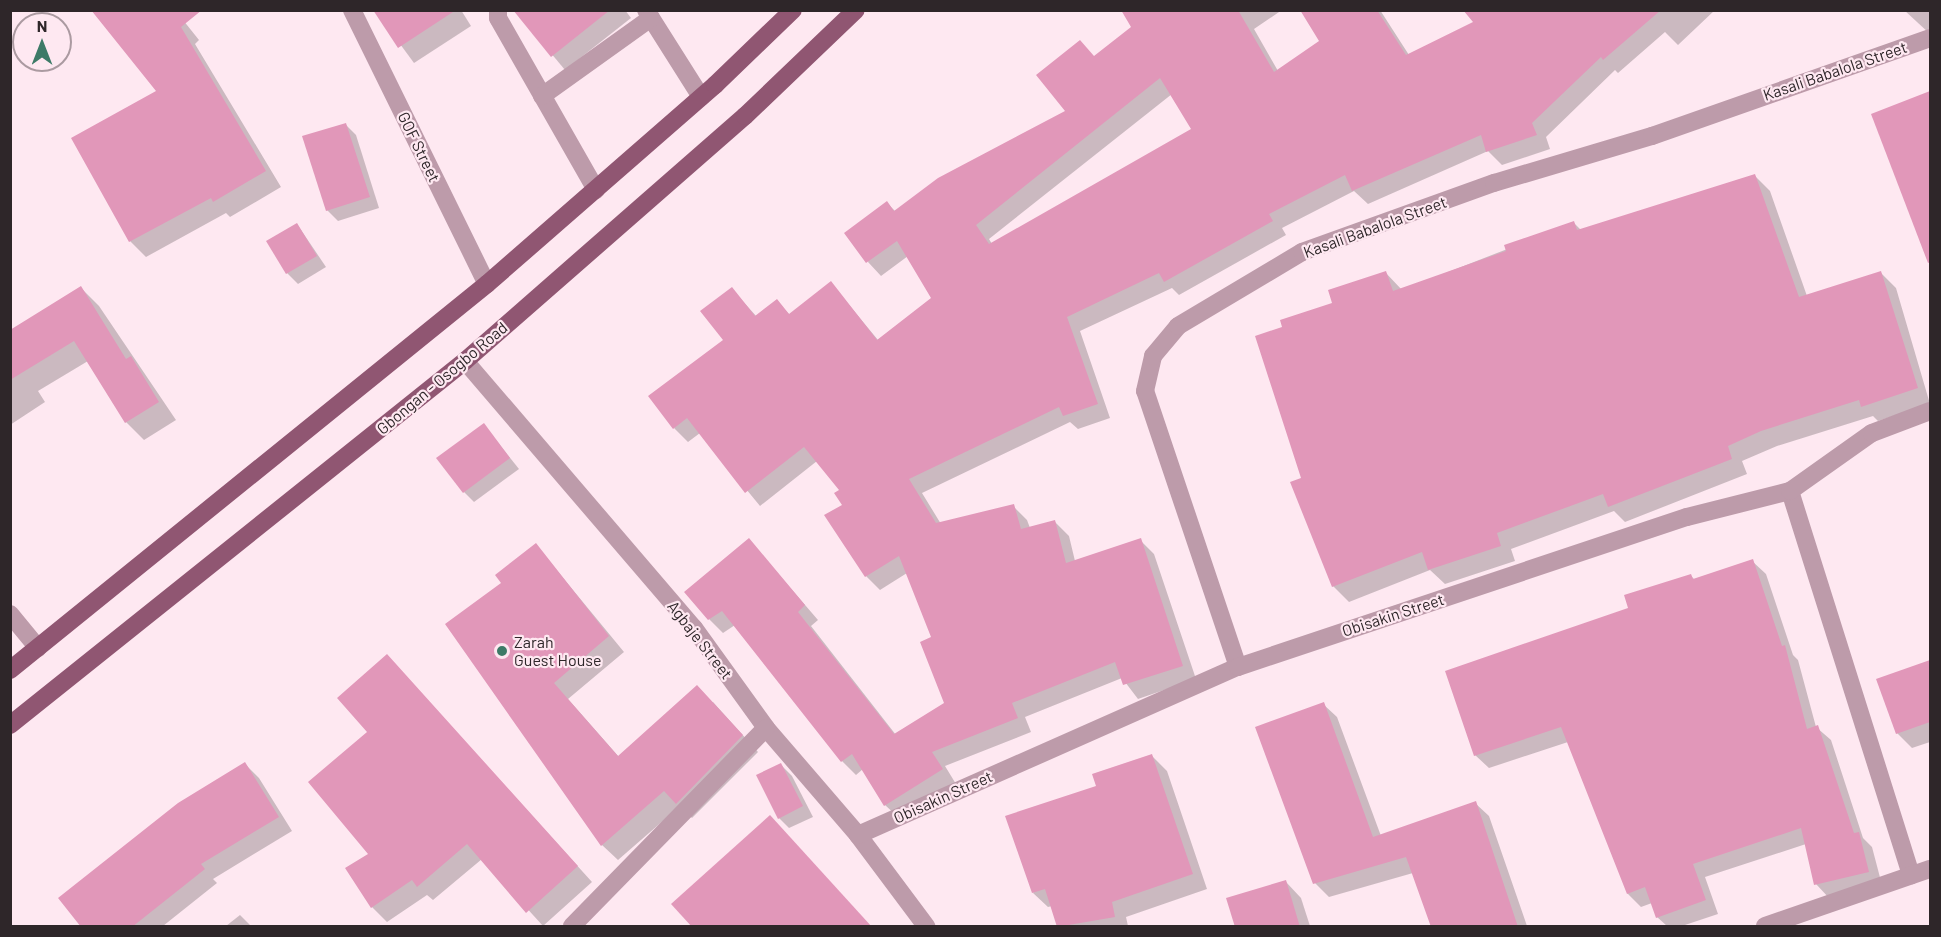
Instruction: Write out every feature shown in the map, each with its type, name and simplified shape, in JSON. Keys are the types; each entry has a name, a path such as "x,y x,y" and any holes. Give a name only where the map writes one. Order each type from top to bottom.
{"main road":[{"path":"10,670 487,284 701,97 793,10"},
{"name":"Gbongan - Osogbo Road","path":"10,726 465,361 745,116 856,10"}],"street":[{"name":"GOF Street","path":"352,10 487,284"},
{"path":"498,10 498,18 596,190"},
{"path":"542,96 649,14 701,97"},
{"name":"Kasali Babalola Street","path":"1238,667 1145,391 1153,356 1178,326 1302,252 1930,38"},
{"name":"Agbaje Street","path":"465,361 694,628 766,728 858,835 926,927"},
{"name":"Obisakin Street","path":"858,835 1238,667 1686,517 1790,491 1872,433 1930,411"},
{"path":"1790,491 1911,875"},
{"path":"10,614 38,648"},
{"path":"572,927 766,728"},
{"path":"1765,927 1930,869"}],"building":[{"path":"91,10 202,10 181,27 266,171 213,202 211,198 129,242 71,138 156,91"},
{"path":"373,10 456,10 398,48"},
{"path":"513,10 610,10 551,57"},
{"path":"1121,10 1238,10 1274,72 1319,41 1300,10 1377,10 1406,55 1473,22 1463,10 1661,10 1603,60 1601,57 1532,123 1537,135 1486,152 1481,135 1352,191 1345,175 1269,214 1273,221 1164,282 1159,273 1067,317 1098,404 1063,416 1059,407 909,479 936,523 1014,504 1021,529 1055,520 1066,563 1141,538 1183,666 1123,685 1115,662 1012,703 1018,718 932,752 943,769 884,806 852,754 841,762 722,611 708,620 684,592 749,538 805,605 798,612 894,734 944,703 920,642 931,637 899,556 865,577 824,515 842,505 834,493 839,490 804,447 745,493 687,418 673,429 648,396 723,340 700,311 732,287 755,316 777,299 789,314 831,281 877,340 931,298 897,241 866,263 844,233 887,201 894,211 938,178 1065,111 1036,75 1080,40 1094,56 1131,27","holes":["1160,78 1191,129 989,244 976,225"]},
{"path":"1930,91 1930,262 1928,263 1871,114"},
{"path":"346,123 370,197 326,211 302,136"},
{"path":"1755,174 1799,297 1881,271 1918,388 1861,407 1859,400 1761,431 1728,446 1732,459 1608,507 1603,494 1497,533 1501,546 1428,570 1422,552 1332,587 1290,482 1301,478 1255,336 1282,327 1280,320 1332,303 1328,290 1386,271 1393,291 1506,251 1504,245 1574,221 1577,230"},
{"path":"297,223 317,256 286,274 266,241"},
{"path":"81,286 126,359 131,356 159,402 125,423 74,341 10,380 10,330"},
{"path":"484,423 510,458 463,493 436,458"},
{"path":"536,543 609,636 554,683 618,756 697,685 743,735 676,804 664,791 601,846 445,624 501,583 495,575"},
{"path":"1753,559 1782,646 1785,645 1807,729 1818,725 1854,833 1859,832 1869,872 1814,885 1801,828 1693,864 1706,900 1656,918 1645,887 1627,894 1561,727 1474,756 1445,671 1628,608 1624,595 1691,574 1693,579"},
{"path":"387,654 578,866 526,913 467,844 417,887 412,880 371,908 345,868 368,854 308,782 367,732 337,698"},
{"path":"1930,660 1930,722 1896,734 1876,679"},
{"path":"1324,702 1373,837 1476,801 1518,927 1431,927 1406,857 1313,884 1255,727"},
{"path":"1152,754 1193,874 1112,902 1115,917 1057,927 1045,889 1032,893 1005,816 1096,786 1092,774"},
{"path":"245,762 279,817 201,864 205,869 132,927 81,927 58,898 178,803"},
{"path":"781,763 803,806 778,819 756,775"},
{"path":"770,815 872,927 692,927 671,904"},
{"path":"1286,880 1300,927 1235,927 1226,898"}],"place":[{"name":"Zarah Guest House","path":"502,651"}]}
